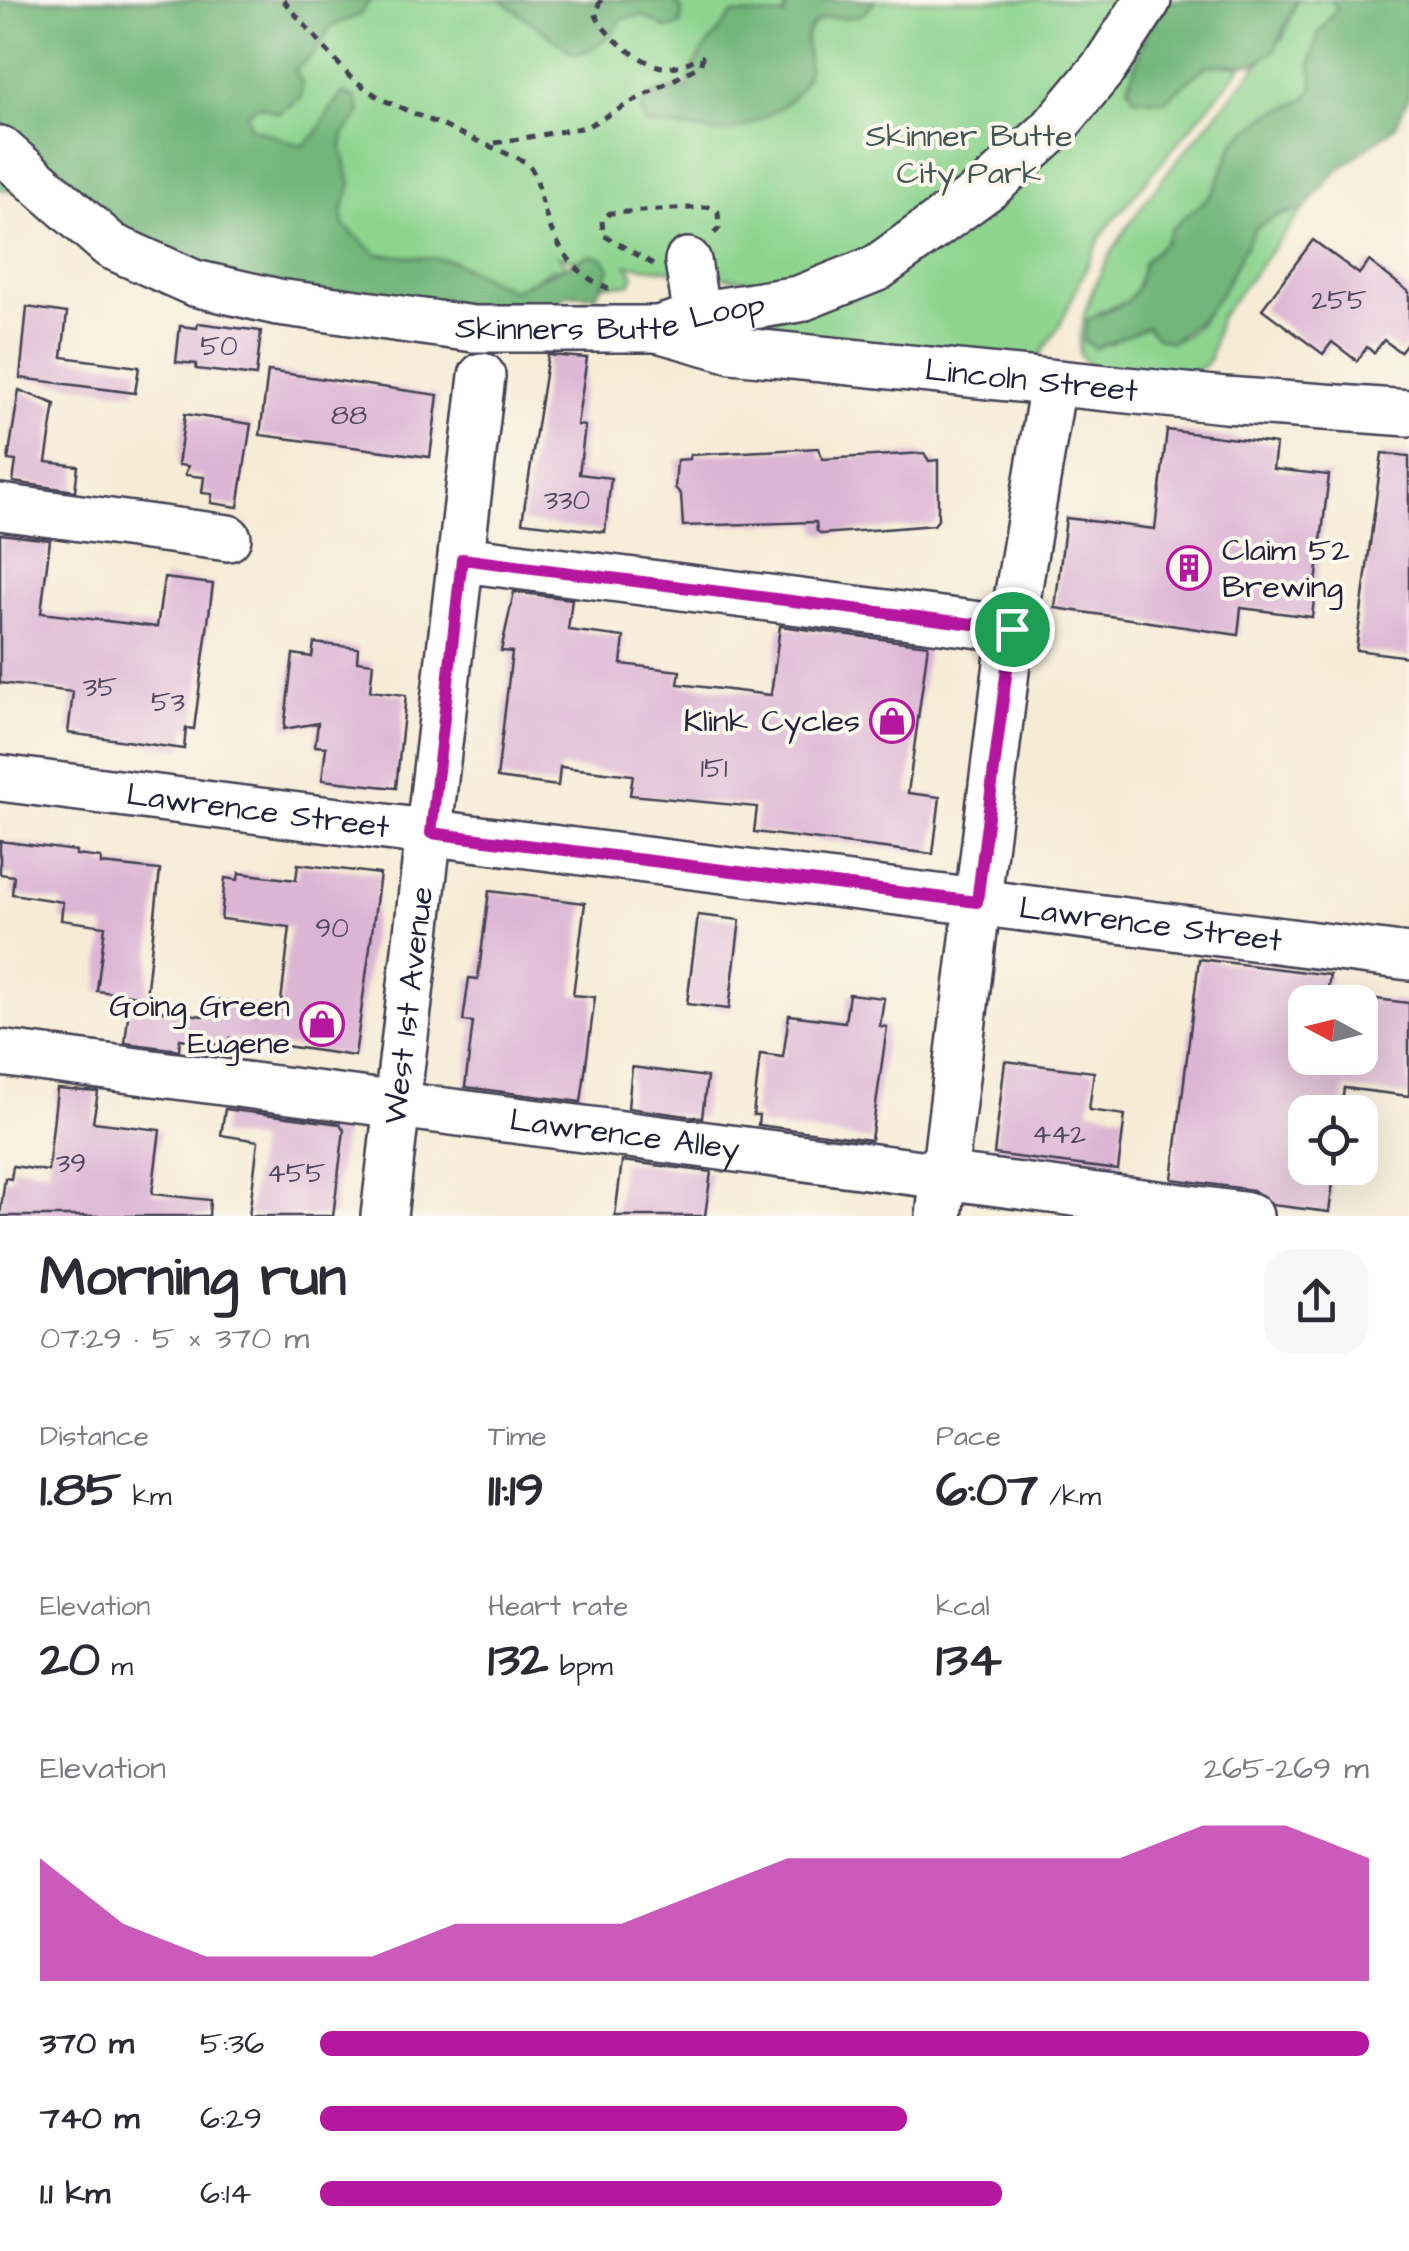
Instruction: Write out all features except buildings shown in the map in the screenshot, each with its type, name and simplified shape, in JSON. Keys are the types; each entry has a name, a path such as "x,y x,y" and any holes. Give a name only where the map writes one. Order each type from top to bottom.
{"street":[{"name":"Skinners Butte Loop","path":"0,149 111,246 194,283 278,302 474,330 677,323 821,293 876,268 932,230 990,186 1051,130 1105,66 1148,0"},
{"path":"677,323 679,266"},
{"name":"Lincoln Street","path":"677,323 732,350 1053,384 1409,413"},
{"name":"West 1st Avenue","path":"384,1216 482,376"},
{"path":"941,1196 1012,629 1053,384"},
{"path":"0,507 228,538"},
{"path":"462,559 1012,629"},
{"name":"Lawrence Street","path":"0,778 1409,958"},
{"name":"Lawrence Alley","path":"0,1053 397,1107 941,1196 1250,1216"}],"path":[{"path":"282,0 350,77 381,99 492,144 533,168 556,239 577,270 625,293"},
{"path":"492,144 586,127 701,65 702,57 678,67 660,66 637,56 602,28 595,12 601,0"},
{"path":"692,205 718,212 719,228 679,266 613,244 603,235 602,220 610,213 692,205"}],"green space":[{"name":"Skinner Butte City Park","path":"0,0 1233,0 1188,81 1207,65 1242,66 1102,234 1059,327 1034,363 719,335 852,293 627,265 634,275 630,284 602,285 610,269 559,256 568,268 550,269 525,287 512,290 449,260 377,255 350,231 0,189"},
{"path":"0,0 371,0 358,16 331,26 316,52 295,70 302,82 301,97 279,113 258,105 247,114 250,127 302,146 315,135 343,93 356,98 361,113 344,134 342,149 351,184 342,213 345,227 377,254 449,260 512,290 590,255 604,258 610,269 596,296 567,294 545,313 367,302 243,283 93,215 0,120"},
{"path":"501,0 673,0 682,10 681,25 667,29 642,15 622,19 602,42 574,54"},
{"path":"786,0 875,0 859,16 826,18 811,28 805,80 790,100 766,116 739,128 715,132 646,125 641,113 646,98 659,92 689,89 697,60 732,14 785,16"},
{"path":"1170,0 1297,0 1275,50 1254,64 1207,65 1164,101 1134,98 1128,86 1149,27"},
{"path":"1297,0 1332,0 1337,8 1318,34 1311,62 1313,88 1305,100 1270,114 1235,140 1213,193 1171,229 1165,242 1144,262 1136,290 1126,302 1098,312 1110,344 1133,329 1147,327 1164,339 1181,338 1210,308 1255,230 1271,218 1304,209 1219,318 1210,359 1203,367 1187,373 1091,367 1080,356 1083,319 1097,280 1120,239 1179,159 1283,38"},
{"path":"1332,0 1409,0 1409,96 1395,127 1338,170 1304,209 1277,215 1255,229 1221,293 1203,317 1171,342 1157,338 1147,327 1096,348 1084,341 1087,320 1127,302 1136,290 1144,262 1165,242 1171,229 1213,193 1235,141 1270,114 1305,100 1313,88 1311,62 1318,34 1337,8"}],"place":[{"name":"Claim 52 Brewing","path":"1189,568"},
{"name":"Klink Cycles","path":"892,721"},
{"name":"Going Green Eugene","path":"322,1024"}],"route":[{"path":"462,559 1012,629 977,902 431,833 462,559"}]}
